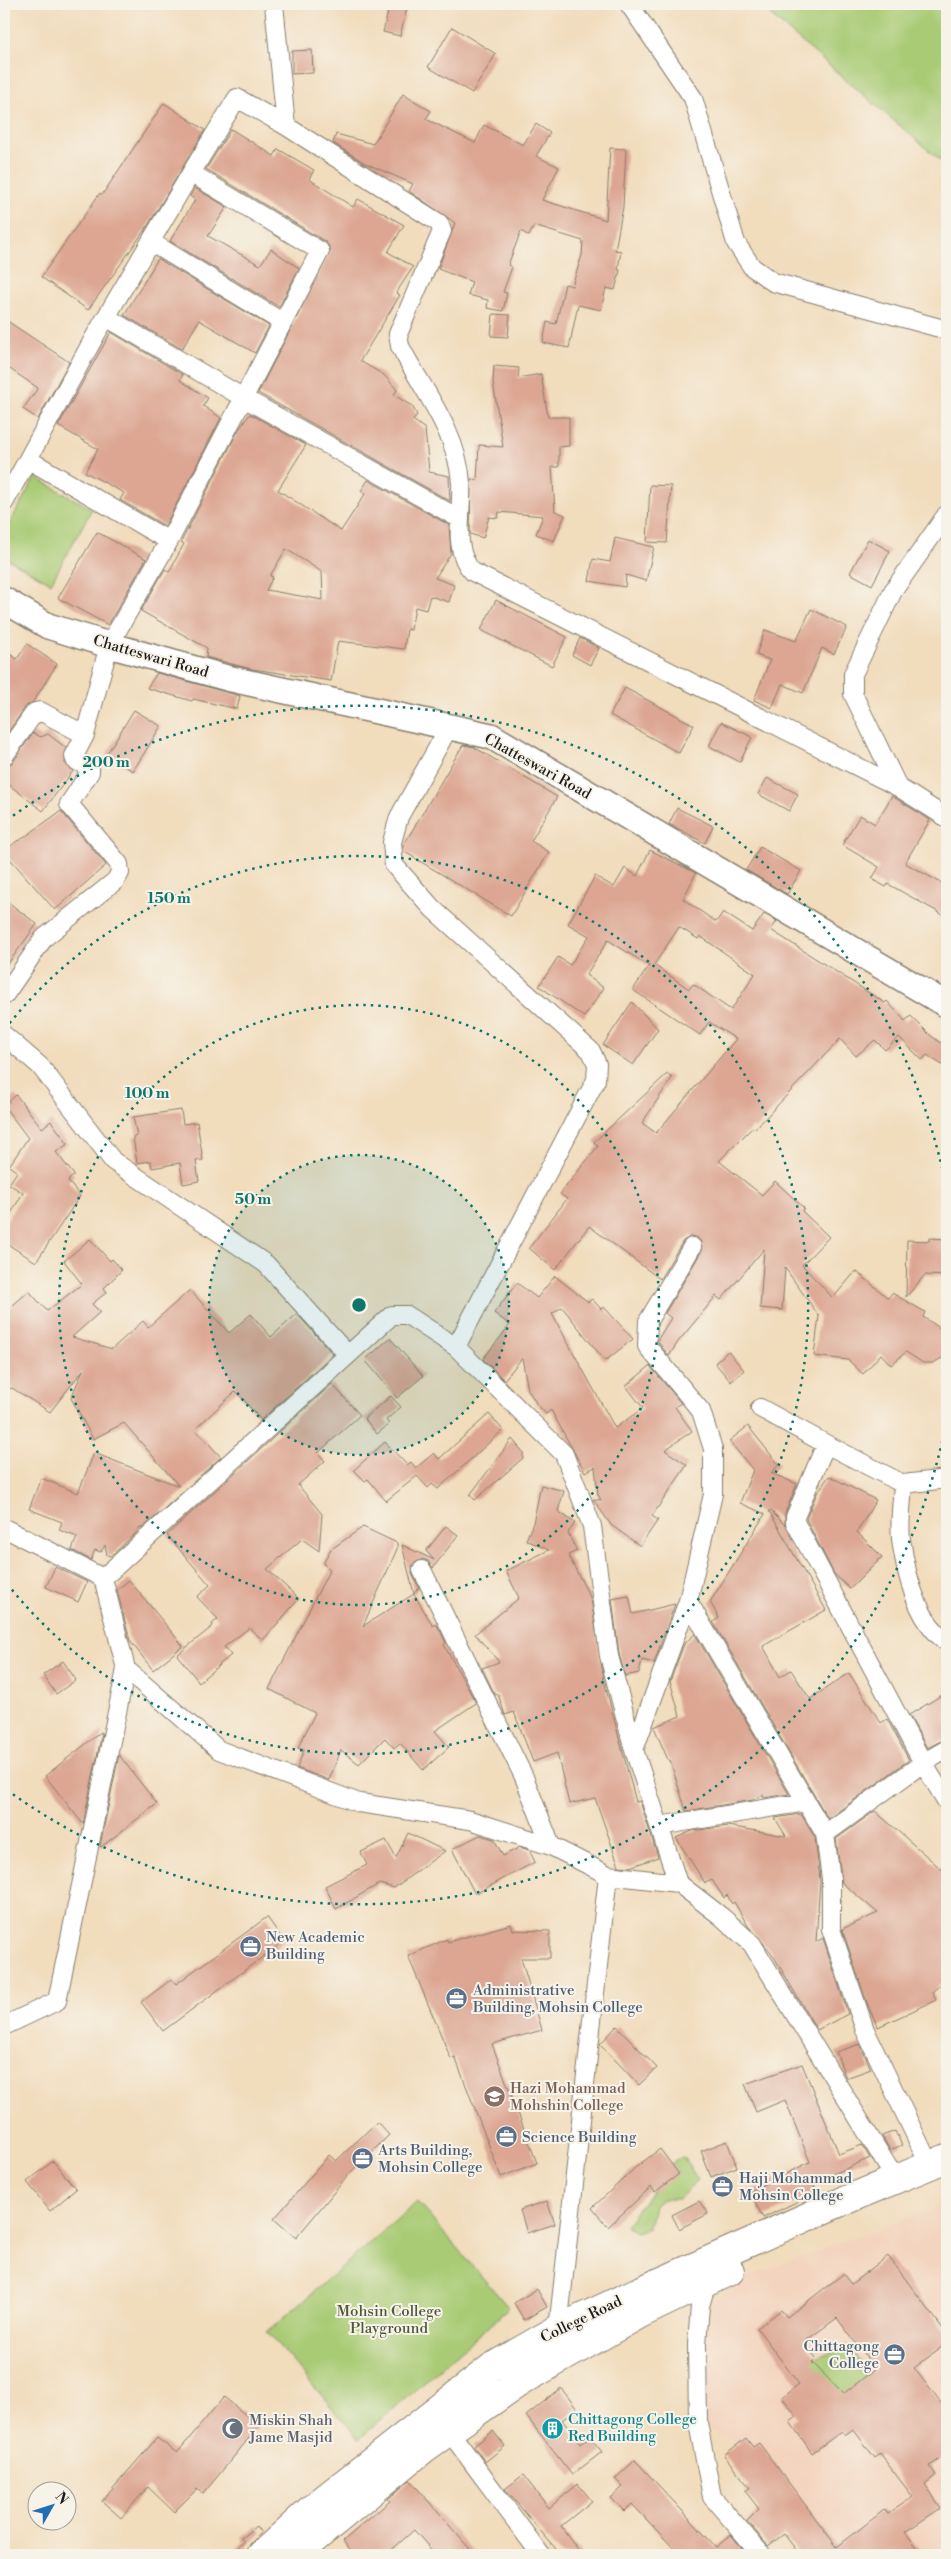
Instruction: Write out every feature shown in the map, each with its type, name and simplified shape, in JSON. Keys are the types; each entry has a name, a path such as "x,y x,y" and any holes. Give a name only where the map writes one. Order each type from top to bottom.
{"main road":[{"name":"Chatteswari Road","path":"4,600 48,626 227,678 491,736 947,1005"},
{"name":"College Road","path":"261,2555 310,2510 492,2366 558,2329 736,2248 896,2180 942,2167"},
{"name":"College Road","path":"295,2555 425,2448 520,2382 640,2314 707,2281 840,2222 942,2167"}],"street":[{"path":"274,4 286,126"},
{"path":"629,4 693,98 736,243 752,267 773,282 947,330"},
{"path":"4,503 106,317 191,173 238,98 439,222 442,231 440,240 398,334 400,346 455,451 461,483 460,519 462,552 465,564 473,572 898,787 947,818"},
{"path":"4,996 44,938 115,881 120,873 119,864 69,804 90,772 90,768 74,758 85,735 109,645 169,541 242,397 320,251 191,173"},
{"path":"151,242 282,322"},
{"path":"106,317 242,397 460,519"},
{"path":"29,460 169,541"},
{"path":"898,787 853,694 854,674 893,591 947,514"},
{"path":"4,756 35,712 40,711 85,735"},
{"path":"449,727 399,817 392,842 394,865 433,909 591,1051 596,1064 596,1080 456,1348"},
{"path":"4,1035 40,1066 113,1161 266,1264 348,1355"},
{"path":"634,1750 688,1601 713,1494 713,1449 701,1411 647,1346 648,1321 692,1247"},
{"path":"103,1578 392,1315 407,1315 456,1348 564,1454 592,1526 609,1656 634,1750 678,1883"},
{"path":"760,1408 903,1484 947,1479"},
{"path":"826,1444 807,1486 795,1517 795,1522 923,1763 947,1802"},
{"path":"903,1484 901,1537 912,1590 934,1633 947,1642"},
{"path":"4,1528 103,1578 126,1669 57,2001 4,2026"},
{"path":"422,1570 524,1777 552,1846"},
{"path":"688,1601 825,1834 831,1879 831,1929 865,2030 942,2167"},
{"path":"126,1669 219,1750 359,1803 470,1820 552,1846 608,1875 678,1883 722,1917 752,1944 896,2180"},
{"path":"825,1834 923,1763 947,1749"},
{"path":"659,1826 806,1802"},
{"path":"558,2329 608,1875"},
{"path":"707,2281 700,2306 697,2344 698,2423 712,2497 762,2555"},
{"path":"449,2431 541,2555"}],"shaded area":[{"name":"Chittagong College","path":"947,2204 947,2555 821,2555 772,2493 742,2444 698,2423 697,2344 714,2300 746,2277"}],"green space":[{"path":"757,4 947,4 947,166"},
{"path":"35,477 92,509 51,583 4,557 4,534"},
{"path":"684,2158 698,2180 679,2199 663,2199 654,2205 649,2228 636,2232 625,2226 675,2160"},
{"name":"Mohsin College Playground","path":"417,2202 509,2308 359,2439 267,2332"},
{"path":"846,2345 876,2381 823,2422 809,2361"}],"building":[{"path":"390,4 408,4 400,36 383,32"},
{"path":"452,27 496,54 472,93 428,67"},
{"path":"312,50 313,73 292,74 292,51"},
{"path":"403,94 431,111 426,119 475,143 484,125 523,145 536,124 550,133 536,156 559,167 542,200 606,220 610,148 626,149 623,207 615,250 621,251 618,269 620,270 615,290 606,288 601,310 578,305 569,348 543,343 547,322 556,324 565,284 572,286 582,255 583,241 534,226 529,236 521,231 508,265 512,267 503,292 507,293 503,311 487,308 488,300 468,295 472,282 438,269 455,223 409,191 413,184 365,163 333,143 336,134 373,144"},
{"path":"164,103 205,130 147,227 88,310 41,277 100,193 102,195"},
{"path":"231,129 274,156 278,149 314,170 309,179 353,207 358,199 404,225 388,252 413,267 396,293 400,295 360,361 384,375 397,390 394,395 412,406 417,415 413,420 425,429 429,472 449,476 450,501 258,393 331,250 326,242 206,169"},
{"path":"195,188 227,207 208,236 260,265 271,249 299,268 279,307 170,241 195,200 190,196"},
{"path":"158,259 269,326 255,353 199,320 182,349 124,315"},
{"path":"493,314 510,315 508,337 491,336"},
{"path":"4,319 69,362 38,419 23,409 38,388 4,365"},
{"path":"111,332 183,375 180,380 208,398 203,406 221,418 165,526 120,500 124,493 85,472 98,449 58,426"},
{"path":"494,366 519,368 518,378 541,374 548,417 569,417 569,446 559,447 559,467 552,467 555,511 565,515 554,541 536,534 543,516 499,512 498,518 489,517 483,538 470,534 471,479 477,480 479,445 503,447 493,382"},
{"path":"250,414 306,445 278,490 341,531 365,494 361,491 368,480 449,525 451,553 435,578 454,585 449,602 430,596 426,610 415,607 411,630 407,629 404,649 338,641 331,681 247,668 206,657 207,648 141,611 165,569 169,572 184,544 181,542 239,429","holes":["286,549 322,572 323,600 266,590 273,577 270,576"]},
{"path":"650,485 671,486 667,543 647,542"},
{"path":"97,532 146,559 108,625 58,598"},
{"path":"615,538 654,547 646,581 626,575 625,587 589,581 593,559 610,562"},
{"path":"868,539 890,551 872,585 850,573"},
{"path":"496,600 567,637 552,666 481,630"},
{"path":"811,609 847,627 834,654 822,648 803,693 782,684 772,708 754,700 770,660 756,655 765,630 796,641"},
{"path":"580,638 599,648 590,665 572,655"},
{"path":"27,644 57,664 33,702 26,706 4,738 4,650 17,659"},
{"path":"157,673 240,696 237,709 193,699 192,701 147,688"},
{"path":"625,688 694,725 679,753 610,715"},
{"path":"134,710 161,726 133,771 106,755"},
{"path":"721,722 752,737 740,762 709,746"},
{"path":"33,733 41,737 48,734 66,748 65,763 73,771 43,811 4,781 4,767 13,762"},
{"path":"463,745 474,747 557,797 531,841 549,852 511,916 403,851 403,846"},
{"path":"767,778 798,794 789,811 758,794"},
{"path":"892,796 930,820 905,863 947,886 947,917 888,884 886,887 872,879 879,867 842,845 860,815 875,824"},
{"path":"677,808 713,826 705,843 669,824"},
{"path":"61,811 106,865 55,910 4,852 18,840"},
{"path":"760,847 801,871 787,894 746,870"},
{"path":"650,850 696,873 683,899 716,922 723,912 752,931 764,914 777,921 771,930 885,1003 887,1001 905,1021 911,1016 931,1036 947,1047 947,1068 927,1055 922,1060 899,1037 885,1050 875,1040 856,1056 840,1039 755,1129 753,1127 719,1161 762,1195 775,1181 804,1208 802,1211 829,1237 802,1265 833,1298 856,1271 888,1298 892,1293 925,1312 923,1317 943,1330 947,1337 947,1350 942,1358 933,1363 923,1363 906,1352 891,1365 881,1354 863,1374 848,1360 814,1356 819,1316 785,1268 782,1310 760,1308 764,1249 721,1300 716,1296 678,1342 669,1356 658,1342 658,1339 671,1318 665,1313 701,1252 701,1242 698,1238 692,1236 683,1241 660,1279 589,1226 555,1270 529,1248 567,1199 560,1194 598,1146 594,1142 667,1074 672,1078 642,1123 656,1133 736,1039 709,1022 700,1035 633,990 649,966 608,940 586,975 604,988 584,1017 539,986 558,957 570,965 589,936 568,924 595,876 614,887 625,868 637,876","holes":["679,927 698,939 700,936 755,974 731,1010 693,984 689,989 654,965"]},
{"path":"4,899 37,924 4,969"},
{"path":"632,1002 658,1029 633,1065 603,1045"},
{"path":"16,1095 42,1128 51,1121 68,1144 56,1152 74,1175 68,1181 80,1196 36,1262 4,1242 4,1225 23,1193 9,1184 17,1172 9,1166 28,1138 4,1106"},
{"path":"181,1110 183,1124 197,1122 203,1160 196,1161 199,1181 183,1184 180,1163 152,1168 151,1161 137,1163 133,1137 137,1136 133,1117"},
{"path":"930,1238 947,1239 947,1276 925,1275 906,1297 907,1240 929,1241"},
{"path":"90,1239 110,1261 112,1259 122,1270 104,1288 107,1292 92,1304 100,1312 72,1337 112,1349 143,1321 148,1327 190,1290 229,1333 251,1314 271,1337 297,1314 333,1354 261,1420 236,1391 195,1429 221,1457 143,1528 140,1527 111,1556 107,1555 105,1545 101,1552 95,1550 91,1560 72,1550 77,1537 59,1530 62,1522 29,1509 41,1478 78,1493 94,1453 179,1486 124,1423 93,1439 71,1398 83,1370 50,1412 12,1388 10,1389 4,1382 4,1313 29,1291 47,1311 82,1284 64,1261"},
{"path":"555,1276 588,1302 592,1299 601,1309 604,1307 633,1339 605,1361 562,1307 552,1314 615,1428 643,1408 626,1386 650,1366 681,1403 675,1407 692,1431 665,1450 687,1465 652,1516 658,1520 640,1546 611,1525 593,1499 601,1500 598,1495 595,1467 585,1472 551,1410 546,1414 536,1403 528,1390 522,1358 504,1380 483,1359 510,1325 494,1313 517,1283 537,1298"},
{"path":"390,1338 423,1376 397,1398 365,1360"},
{"path":"728,1351 744,1370 731,1382 715,1363"},
{"path":"332,1384 360,1415 318,1453 325,1461 298,1485 322,1514 319,1551 302,1539 267,1569 299,1599 263,1640 249,1628 224,1647 231,1655 199,1682 177,1655 213,1626 212,1624 218,1619 197,1597 210,1585 167,1535"},
{"path":"391,1396 401,1407 386,1420 389,1424 377,1434 364,1418"},
{"path":"489,1414 503,1430 438,1489 432,1484 428,1488 417,1476 386,1501 368,1479 365,1481 354,1470 385,1442 407,1465 411,1462 416,1468 434,1453 439,1459"},
{"path":"748,1426 779,1465 771,1473 797,1484 785,1513 785,1525 769,1511 826,1610 763,1646 780,1677 791,1670 810,1699 849,1673 881,1723 887,1719 909,1760 828,1819 713,1622 719,1618 710,1602 765,1514 740,1503 753,1470 729,1441"},
{"path":"512,1439 523,1452 523,1458 475,1500 470,1495"},
{"path":"829,1476 876,1500 857,1532 882,1557 850,1589 834,1574 806,1519 817,1493"},
{"path":"541,1485 564,1491 558,1511 575,1523 568,1533 577,1551 568,1555 591,1599 604,1681 636,1802 640,1801 658,1857 630,1867 619,1866 595,1798 569,1804 557,1753 533,1762 514,1712 505,1715 498,1694 495,1695 482,1668 499,1662 475,1634 519,1598 506,1571 549,1550 526,1540 533,1523"},
{"path":"446,1526 458,1535 433,1568 428,1561 423,1559 413,1564 412,1574 419,1587 414,1594 402,1545 434,1560 426,1551"},
{"path":"363,1527 397,1543 397,1549 363,1626 414,1594 433,1626 436,1624 441,1632 446,1643 444,1645 476,1703 435,1731 449,1747 423,1770 400,1743 394,1748 385,1738 359,1764 341,1750 329,1780 297,1768 304,1750 298,1748 315,1713 269,1689 330,1569 323,1564 330,1550"},
{"path":"55,1567 87,1582 78,1602 46,1587"},
{"path":"129,1580 183,1646 153,1670 130,1641 117,1590"},
{"path":"629,1596 633,1614 675,1604 654,1663 642,1660 639,1673 625,1676 619,1654 612,1599"},
{"path":"695,1634 789,1794 764,1798 763,1795 753,1800 686,1811 670,1760 668,1760 654,1727 680,1716 670,1681 684,1644"},
{"path":"63,1661 76,1680 56,1694 43,1675"},
{"path":"947,1692 947,1738 927,1748 909,1715"},
{"path":"102,1733 83,1824 45,1776"},
{"path":"119,1755 157,1804 101,1847 100,1846"},
{"path":"875,1811 947,1874 947,1979 932,1992 936,2000 878,2027 869,2008 842,1929 878,1913 842,1883 836,1839"},
{"path":"801,1814 815,1838 820,1880 816,1942 823,1938 848,2014 817,2030 771,1952 748,1926 734,1902 732,1904 727,1895 724,1898 712,1880 705,1883 676,1838 692,1831 728,1826 786,1836 775,1818"},
{"path":"408,1833 445,1851 394,1888 379,1884 336,1909 325,1886 367,1865 361,1852 386,1840 396,1858"},
{"path":"480,1835 494,1839 503,1856 520,1847 529,1850 535,1862 475,1894 452,1849"},
{"path":"267,1917 284,1941 163,2031 141,2002 172,1979 176,1984"},
{"path":"511,1924 513,1930 550,1931 550,1958 521,1958 542,2030 492,2044 537,2163 501,2177 455,2057 451,2059 408,1956 447,1939 448,1942"},
{"path":"617,2026 657,2068 639,2085 600,2044"},
{"path":"860,2044 871,2069 846,2078 836,2052"},
{"path":"802,2064 839,2154 862,2145 870,2158 813,2183 817,2192 763,2218 750,2191 810,2162 785,2100 756,2112 745,2084"},
{"path":"377,2122 389,2135 350,2173 296,2238 274,2219 329,2155 336,2161"},
{"path":"895,2131 902,2145 890,2150 882,2136"},
{"path":"727,2141 737,2167 711,2177 701,2151"},
{"path":"660,2149 679,2174 655,2192 651,2187 608,2227 592,2208 636,2167"},
{"path":"53,2161 76,2189 50,2211 27,2182"},
{"path":"547,2201 555,2224 527,2233 520,2210"},
{"path":"699,2201 708,2214 679,2229 672,2215"},
{"path":"888,2256 947,2334 947,2343 914,2368 947,2411 947,2454 930,2466 936,2475 925,2484 941,2508 905,2532 923,2555 800,2555 784,2534 768,2546 747,2521 759,2509 745,2491 750,2488 724,2455 746,2438 753,2447 759,2443 837,2547 884,2510 888,2514 913,2497 880,2454 875,2458 853,2429 845,2435 842,2431 812,2453 790,2422 797,2417 782,2397 799,2384 757,2328 781,2310 787,2317 843,2274 851,2284","holes":["837,2318 875,2369 843,2394 812,2362 816,2358 804,2342"]},
{"path":"537,2289 547,2307 524,2320 514,2303"},
{"name":"Chittagong College Red Building","path":"561,2388 577,2409 562,2420 581,2444 590,2437 602,2452 572,2475 526,2416"},
{"path":"224,2397 259,2426 203,2494 197,2489 174,2512 148,2487 121,2518 102,2501 157,2438 177,2453"},
{"path":"493,2431 505,2446 485,2462 474,2446"},
{"path":"635,2460 716,2547 731,2535 748,2555 680,2555 632,2504 624,2511 611,2498 623,2487 615,2479"},
{"path":"523,2475 549,2508 578,2484 592,2501 561,2526 582,2555 561,2555 505,2489"},
{"path":"410,2480 475,2555 436,2555 414,2530 386,2555 355,2555 343,2541 390,2501 388,2499"},
{"path":"256,2526 261,2533 250,2544 246,2555 229,2555 244,2542 241,2538"}],"place":[{"name":"New Academic Building","path":"250,1946"},
{"name":"Administrative Building, Mohsin College","path":"457,1999"},
{"name":"Hazi Mohammad Mohshin College","path":"494,2097"},
{"name":"Science Building","path":"506,2137"},
{"name":"Arts Building, Mohsin College","path":"362,2159"},
{"name":"Haji Mohammad Mohsin College","path":"723,2187"},
{"name":"Chittagong College","path":"895,2355"},
{"name":"Chittagong College Red Building","path":"552,2428"},
{"name":"Miskin Shah Jame Masjid","path":"233,2429"}]}
